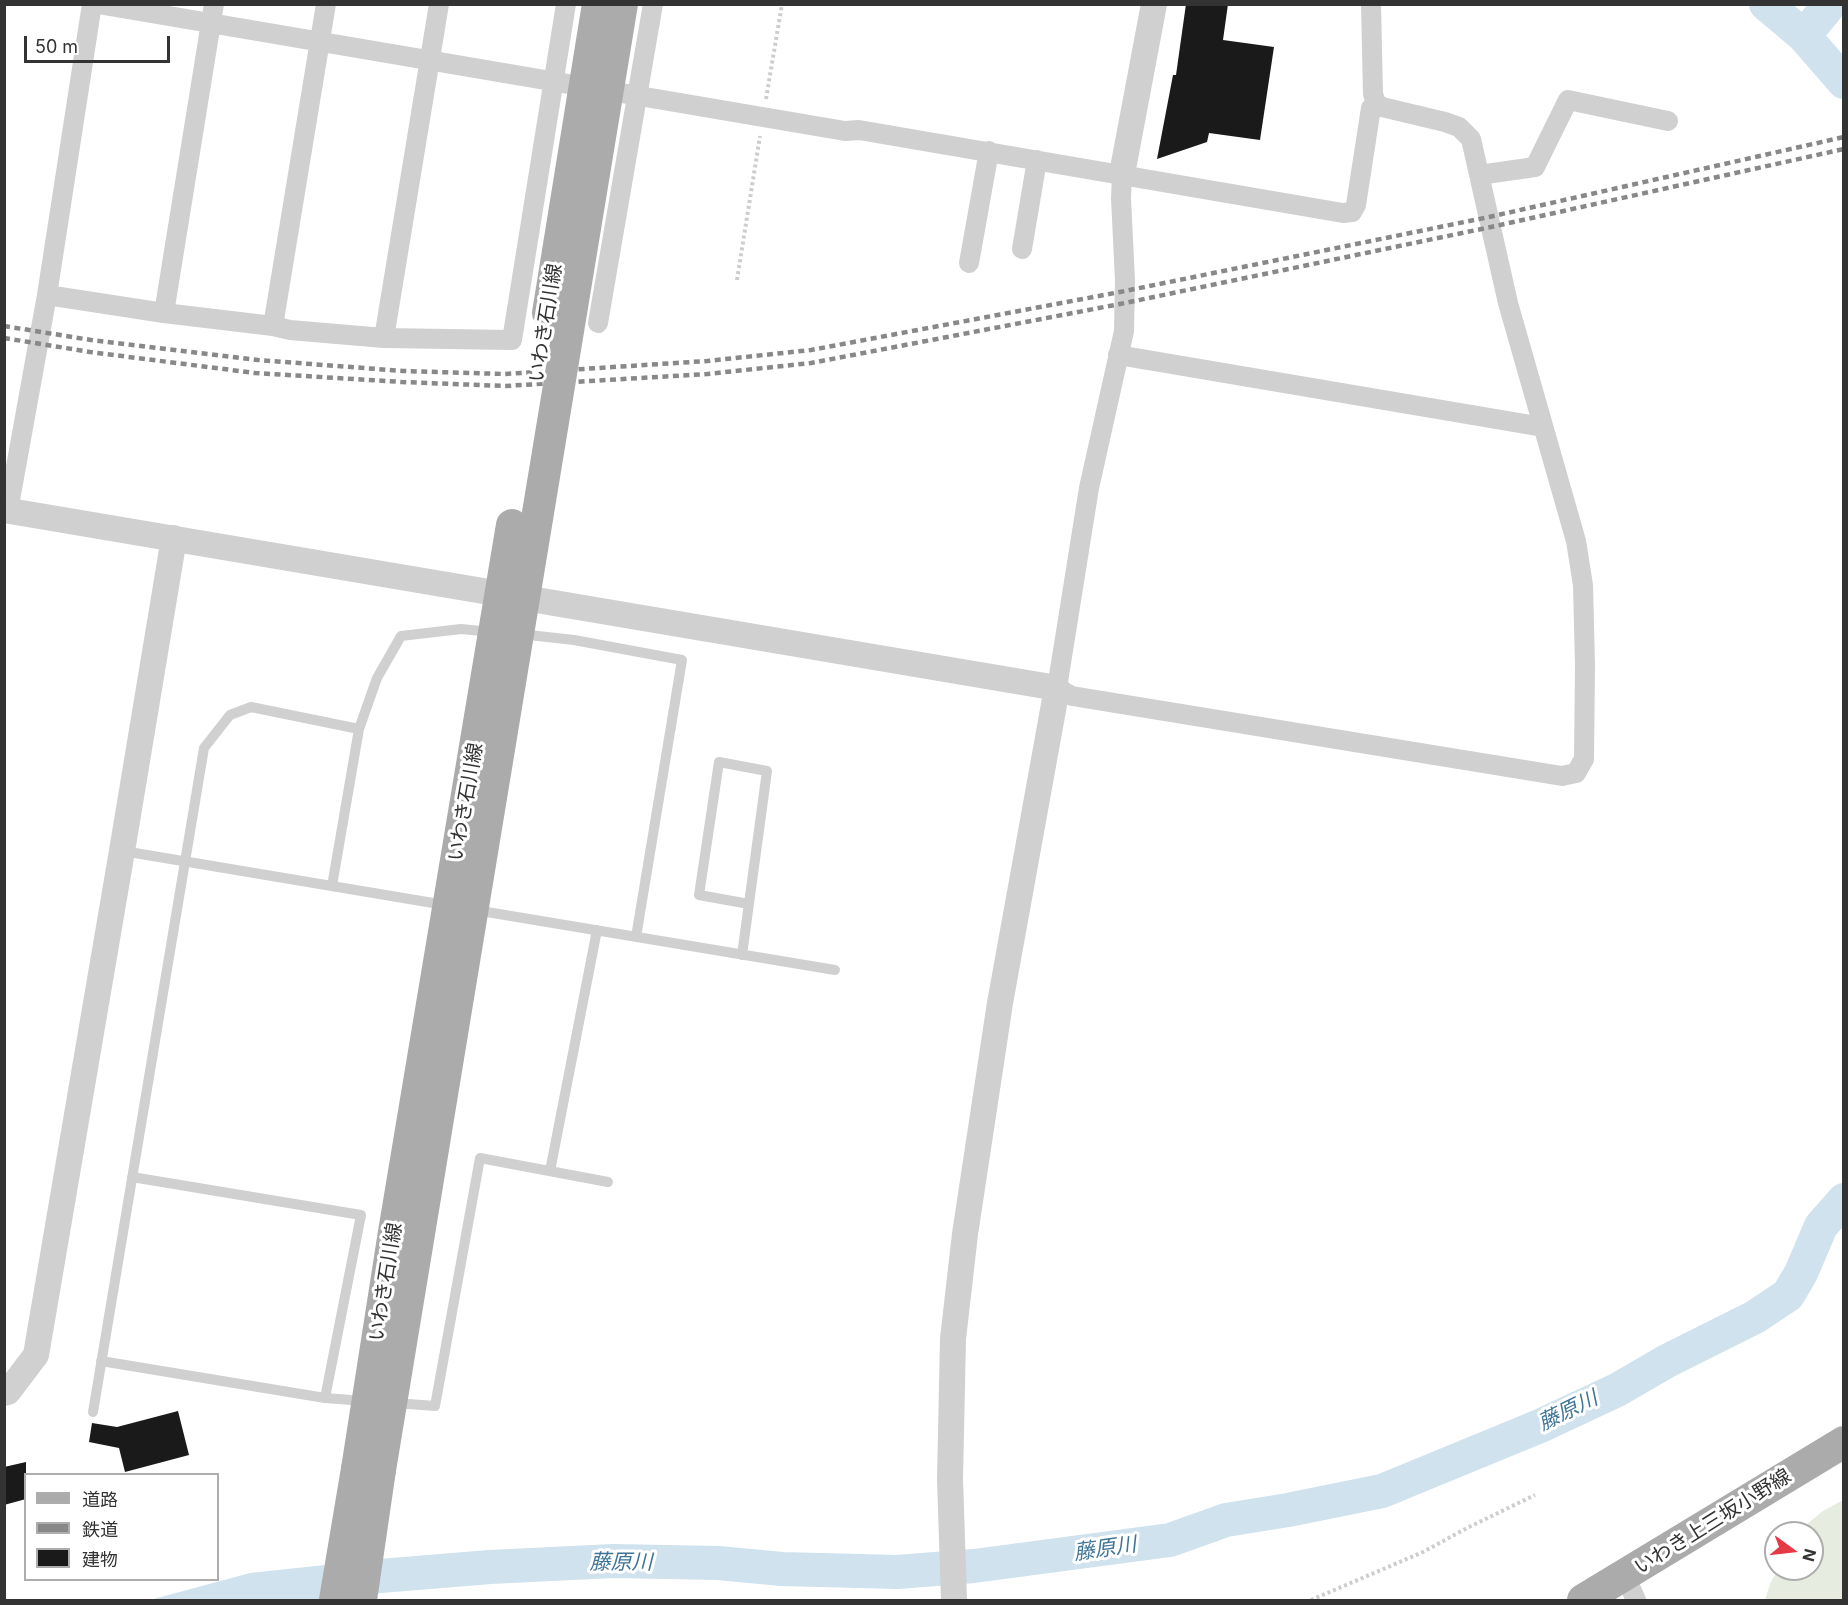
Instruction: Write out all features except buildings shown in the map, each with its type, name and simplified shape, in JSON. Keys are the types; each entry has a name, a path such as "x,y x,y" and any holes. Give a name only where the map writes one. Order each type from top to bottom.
{"main road":[{"name":"いわき石川線","path":"361,1600 366,1481 394,1232 598,4"},
{"name":"いわき石川線","path":"335,1600 366,1481 622,4"},
{"name":"いわき上三坂小野線","path":"1583,1600 1630,1588 1844,1442"}],"street":[{"path":"92,4 47,295 6,511 1057,688 1072,696 1538,773 1562,776 1575,773 1584,759 1585,665 1583,585 1576,541 1508,303 1471,139 1459,127 1382,107 1376,103 1373,94 1371,4"},
{"path":"98,4 213,14 320,42 845,131 858,130 989,151 1343,213 1352,212 1356,205 1371,108 1376,103"},
{"path":"273,326 326,4"},
{"path":"384,338 440,4"},
{"path":"47,295 164,314 273,326 290,330 384,338 512,340 566,4"},
{"path":"598,323 653,4"},
{"path":"954,1600 950,1479 953,1340 965,1234 1000,1003 1057,688 1089,488 1124,331 1122,174 1154,4"},
{"path":"164,314 213,14"},
{"path":"1479,175 1534,167 1568,100 1668,121"},
{"path":"969,263 989,151"},
{"path":"1022,249 1037,160"},
{"path":"1118,355 1543,427"},
{"path":"4,1393 8,1392 36,1355 174,538"}],"lane":[{"path":"332,886 359,729 377,678 401,636 461,629 574,640 682,660 636,937"},
{"path":"93,1412 204,748 230,715 251,707 359,729"},
{"path":"742,955 749,904 767,771 718,762 699,895 749,904"},
{"path":"122,851 835,970"},
{"path":"550,1171 597,930"},
{"path":"101,1361 325,1398 435,1406 480,1158 608,1182"},
{"path":"132,1177 361,1215 325,1398"}],"path":[{"path":"737,280 782,4"},
{"path":"1311,1600 1423,1552 1535,1495"}],"shaded area":[{"path":"1843,1500 1843,1600 1765,1600 1772,1581 1824,1581 1824,1521 1811,1521"}],"water":[{"path":"325,1565 317,1600 150,1600 250,1573"}],"waterway":[{"name":"藤原川","path":"1766,4 1804,36 1844,82"},
{"path":"1804,36 1830,4"},
{"name":"藤原川","path":"264,1600 368,1577 490,1567 613,1561 718,1563 782,1569 897,1572 974,1566 1170,1540 1226,1520 1382,1491 1540,1426 1617,1390 1667,1361 1755,1317 1788,1295 1801,1273 1821,1226 1844,1200"}],"railway":[{"path":"4,326 91,340 258,360 403,371 505,374 707,361 811,350 1120,292 1489,217 1844,137"},
{"path":"4,338 90,352 255,373 402,382 505,386 707,374 811,363 1120,304 1491,227 1844,149"}]}
